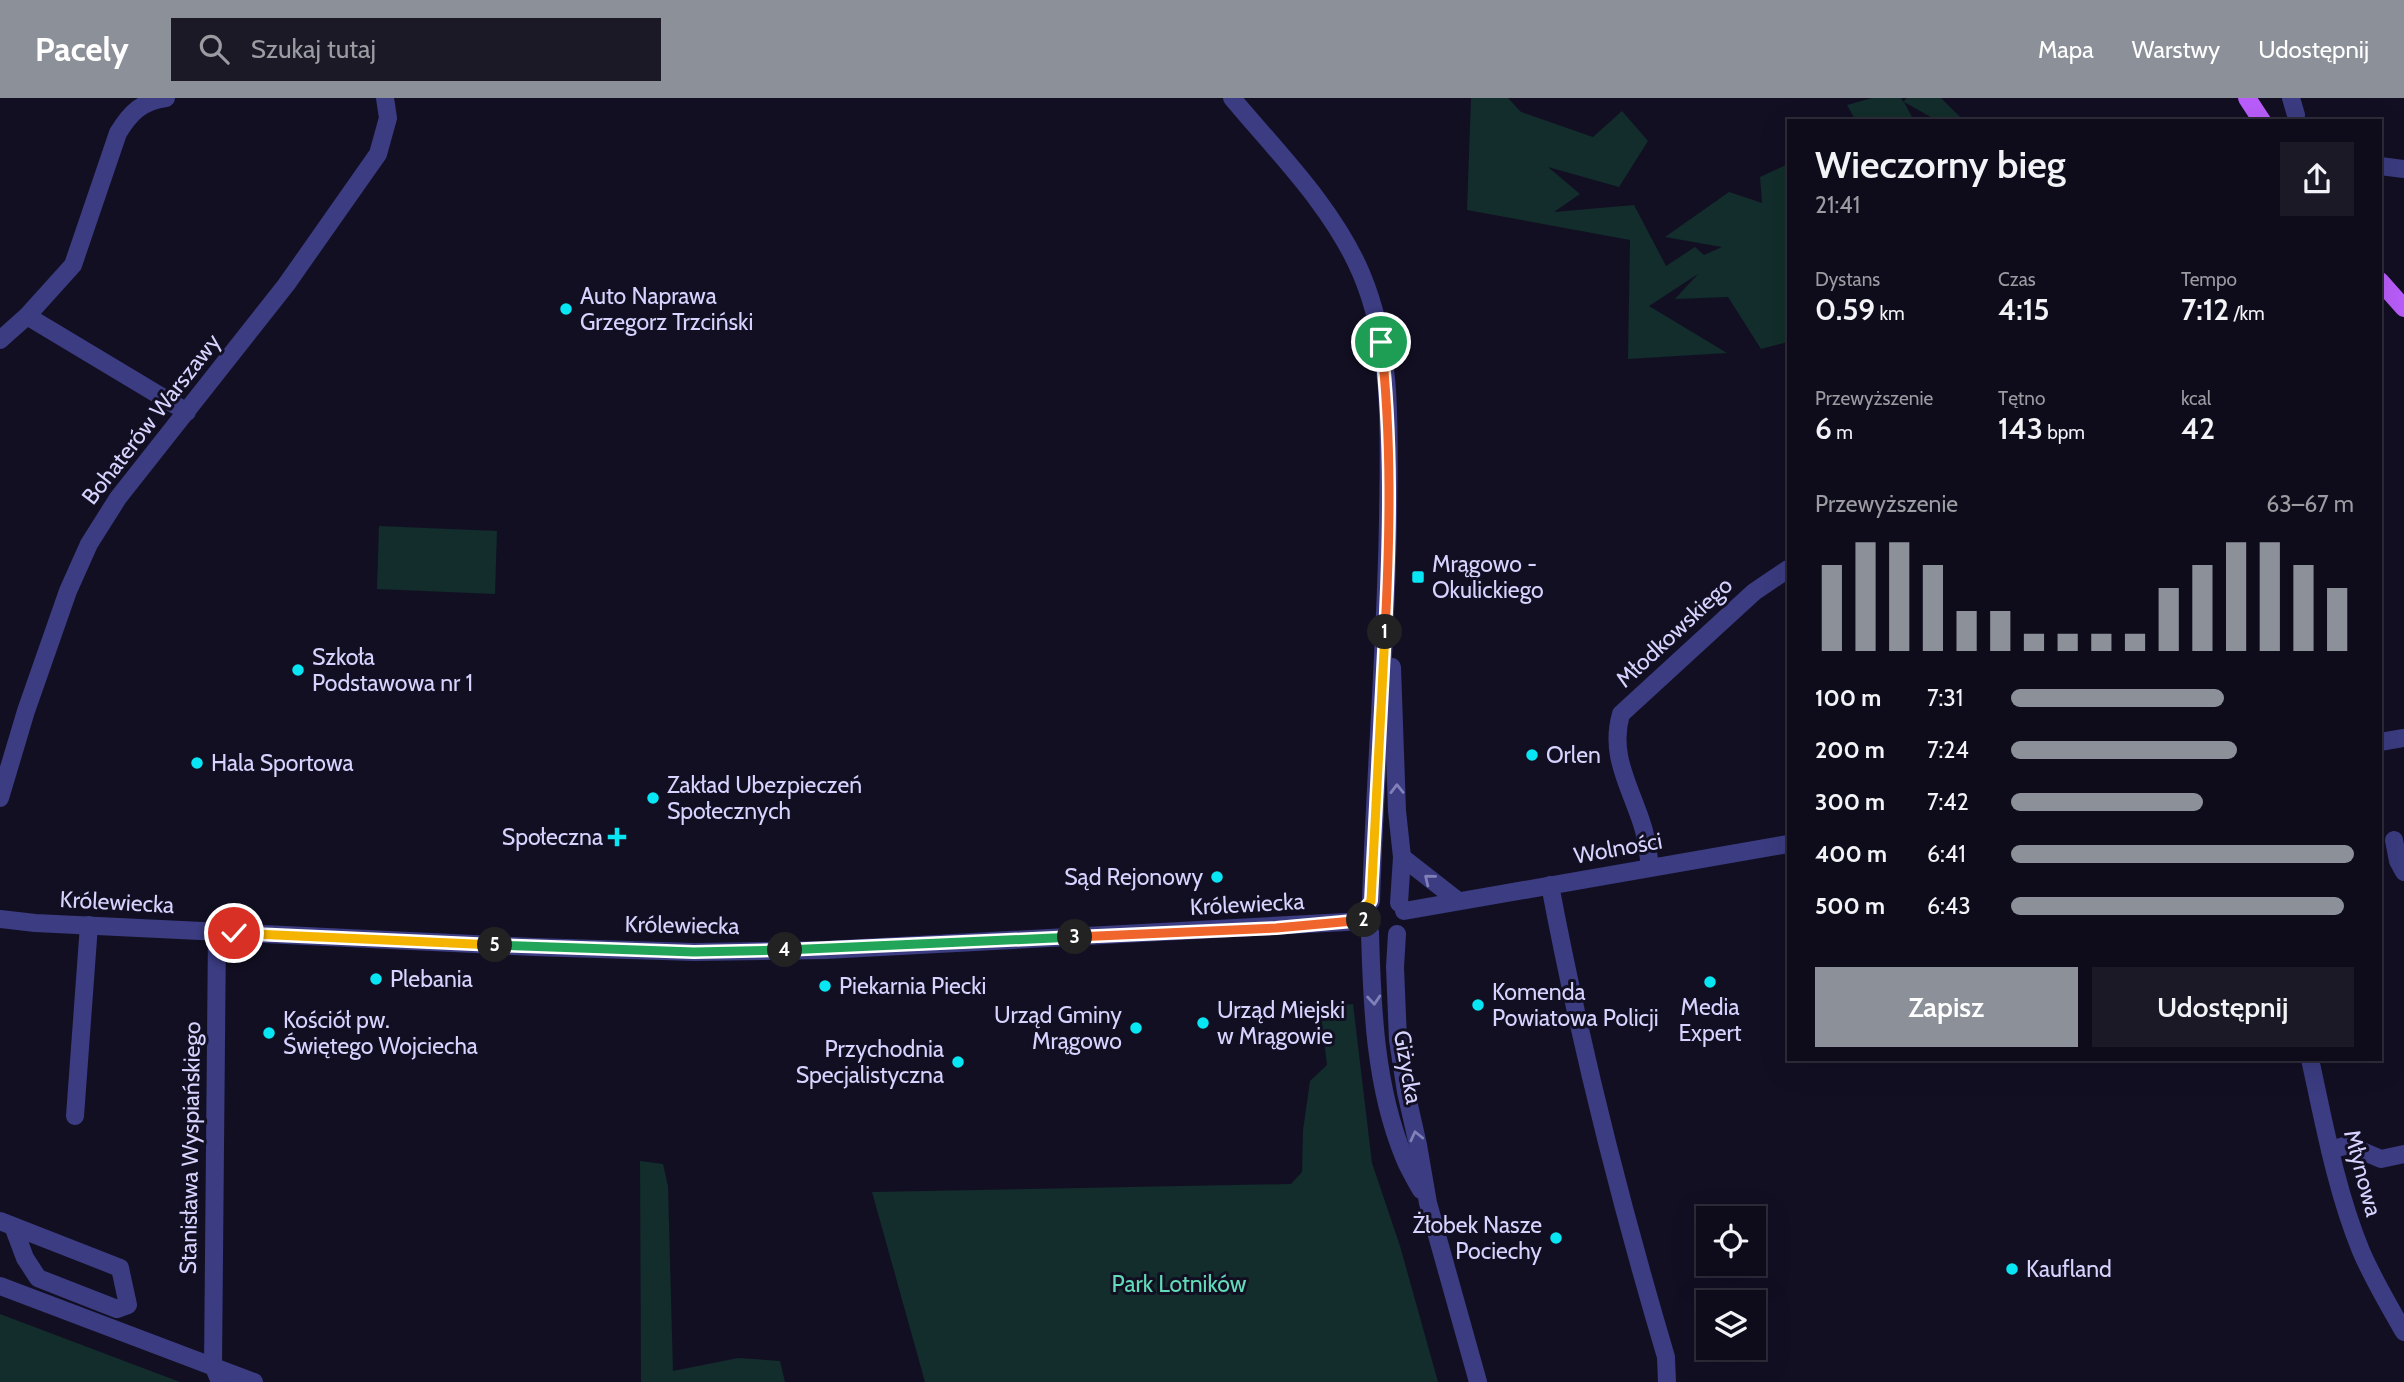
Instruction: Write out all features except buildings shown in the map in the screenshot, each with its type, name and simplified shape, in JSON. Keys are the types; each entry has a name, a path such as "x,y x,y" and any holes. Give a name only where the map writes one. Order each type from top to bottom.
{"main road":[{"path":"2247,98 2261,119"},
{"path":"2382,283 2404,308"}],"street":[{"path":"0,340 27,316 73,265 118,133 130,113 151,100 166,98"},
{"name":"Bohaterów Warszawy","path":"0,798 26,711 68,590 89,544 118,498 286,285 378,154 388,118 385,98"},
{"path":"1232,98 1320,204 1336,228 1361,272 1377,320 1388,401 1387,597 1371,901"},
{"path":"2382,166 2404,169"},
{"path":"27,316 187,412"},
{"name":"Młodkowskiego","path":"1650,867 1643,827 1622,769 1615,733 1620,714 1754,592 1787,570"},
{"path":"1387,597 1395,701 1397,811 1402,857 1404,924 1397,934 1386,938 1363,931 1366,907 1371,901 1382,896 1389,897 1402,907"},
{"path":"2382,742 2404,738"},
{"path":"2394,840 2398,861 2404,872"},
{"name":"Wolności","path":"1402,907 1457,901 1787,844"},
{"path":"1402,857 1457,901"},
{"path":"1550,885 1610,1156 1666,1357 1667,1382"},
{"name":"Królewiecka","path":"0,919 217,932 694,952 825,950 1363,931"},
{"path":"75,1116 89,925"},
{"name":"Giżycka","path":"1363,931 1380,1072 1404,1157 1428,1203"},
{"name":"Stanisława Wyspiańskiego","path":"216,1374 217,932"},
{"name":"Giżycka","path":"1397,934 1395,967 1398,1040 1406,1092 1419,1145 1428,1203 1478,1382"},
{"name":"Młynowa","path":"2310,1061 2330,1150 2361,1252 2404,1332"},
{"path":"2330,1150 2347,1145 2381,1159 2404,1154"},
{"path":"6,1224 120,1268 128,1305 117,1309 38,1278 6,1224"},
{"path":"0,1286 216,1374 254,1382"}],"green space":[{"path":"1471,98 1508,98 1521,112 1593,137 1622,111 1648,141 1619,187 1548,167 1580,194 1554,212 1634,205 1666,266 1695,247 1704,255 1722,247 1665,237 1729,192 1762,203 1760,177 1787,164 1787,342 1761,349 1728,297 1675,299 1698,274 1649,306 1727,353 1628,359 1630,240 1467,210"},
{"path":"1872,98 1901,98 1903,102 1907,98 1941,98 1962,119 1934,119 1904,102 1913,119 1855,119 1847,105"},
{"path":"379,526 497,531 495,594 377,589"},
{"name":"Park Lotników","path":"1353,1004 1372,1163 1400,1246 1438,1382 925,1382 872,1192 1291,1184 1302,1172 1303,1130 1310,1081 1327,1065 1320,1007"},
{"path":"640,1161 663,1164 668,1186 673,1371 738,1358 780,1361 785,1382 641,1382"},
{"path":"0,1314 180,1382 0,1382"}],"place":[{"name":"Auto Naprawa Grzegorz Trzciński","path":"566,309"},
{"name":"Mrągowo - Okulickiego","path":"1418,577"},
{"name":"Szkoła Podstawowa nr 1","path":"298,670"},
{"name":"Orlen","path":"1532,755"},
{"name":"Hala Sportowa","path":"197,763"},
{"name":"Zakład Ubezpieczeń Społecznych","path":"653,798"},
{"name":"Społeczna","path":"617,837"},
{"name":"Sąd Rejonowy","path":"1217,877"},
{"name":"Plebania","path":"376,979"},
{"name":"Media Expert","path":"1710,982"},
{"name":"Piekarnia Piecki","path":"825,986"},
{"name":"Komenda Powiatowa Policji","path":"1478,1005"},
{"name":"Urząd Miejski w Mrągowie","path":"1203,1023"},
{"name":"Urząd Gminy Mrągowo","path":"1136,1028"},
{"name":"Kościół pw. Świętego Wojciecha","path":"269,1033"},
{"name":"Przychodnia Specjalistyczna","path":"958,1062"},
{"name":"Żłobek Nasze Pociechy","path":"1556,1238"},
{"name":"Kaufland","path":"2012,1269"}],"route":[{"path":"234,933 694,952 825,950 1276,928 1364,921 1366,907 1371,901 1387,597 1388,401 1381,342"}]}
